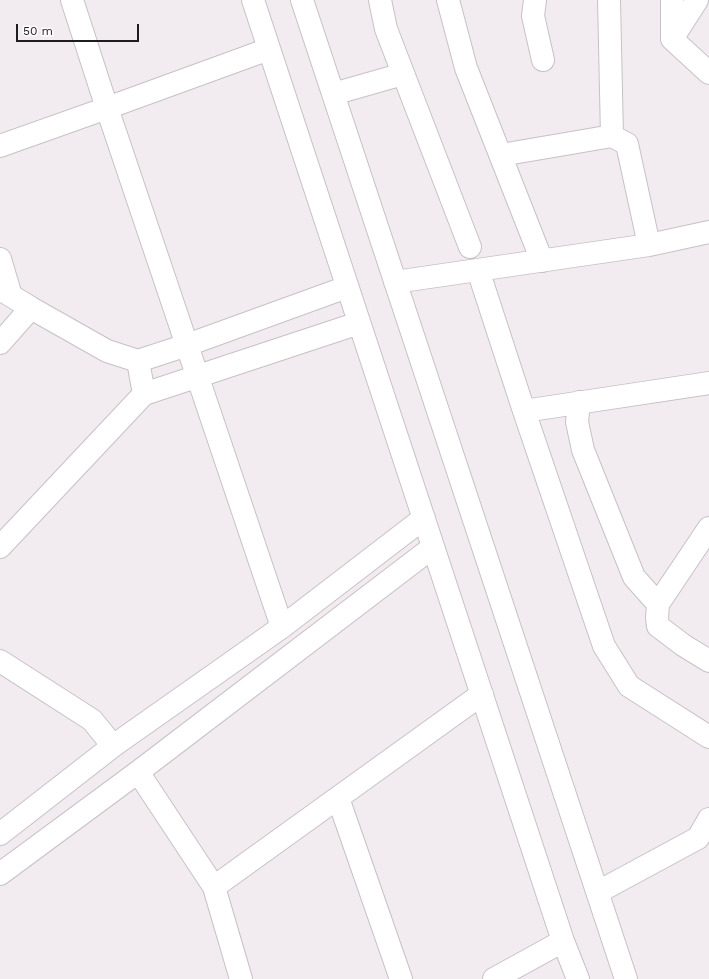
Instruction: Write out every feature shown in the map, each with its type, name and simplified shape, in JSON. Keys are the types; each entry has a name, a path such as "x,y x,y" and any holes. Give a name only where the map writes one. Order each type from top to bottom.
{"street":[{"path":"72,0 282,627"},
{"path":"253,0 563,941 578,979"},
{"path":"302,0 626,979"},
{"path":"380,0 386,29 470,247"},
{"path":"448,0 466,68 542,261"},
{"path":"535,0 533,16 543,60"},
{"path":"609,0 612,136"},
{"path":"672,0 672,40 709,73"},
{"path":"672,40 697,0"},
{"path":"0,146 269,49"},
{"path":"333,94 403,74"},
{"path":"501,155 612,136 627,144 649,245"},
{"path":"395,282 649,245 709,232"},
{"path":"0,259 6,292 31,308 107,351 138,360 187,345 347,287"},
{"path":"478,270 604,646 629,686 709,737"},
{"path":"0,343 31,308"},
{"path":"0,547 144,394 359,323"},
{"path":"138,360 144,394"},
{"path":"524,411 709,383"},
{"path":"579,402 577,422 586,457 634,577 658,604"},
{"path":"0,834 113,746 282,627 424,518"},
{"path":"709,528 658,604 658,626 683,645 709,661"},
{"path":"0,874 138,772 433,547"},
{"path":"0,661 92,720 113,746"},
{"path":"214,887 482,694"},
{"path":"138,772 214,887 241,979"},
{"path":"338,798 401,979"},
{"path":"598,892 698,838 709,819"},
{"path":"494,979 563,941"}]}
